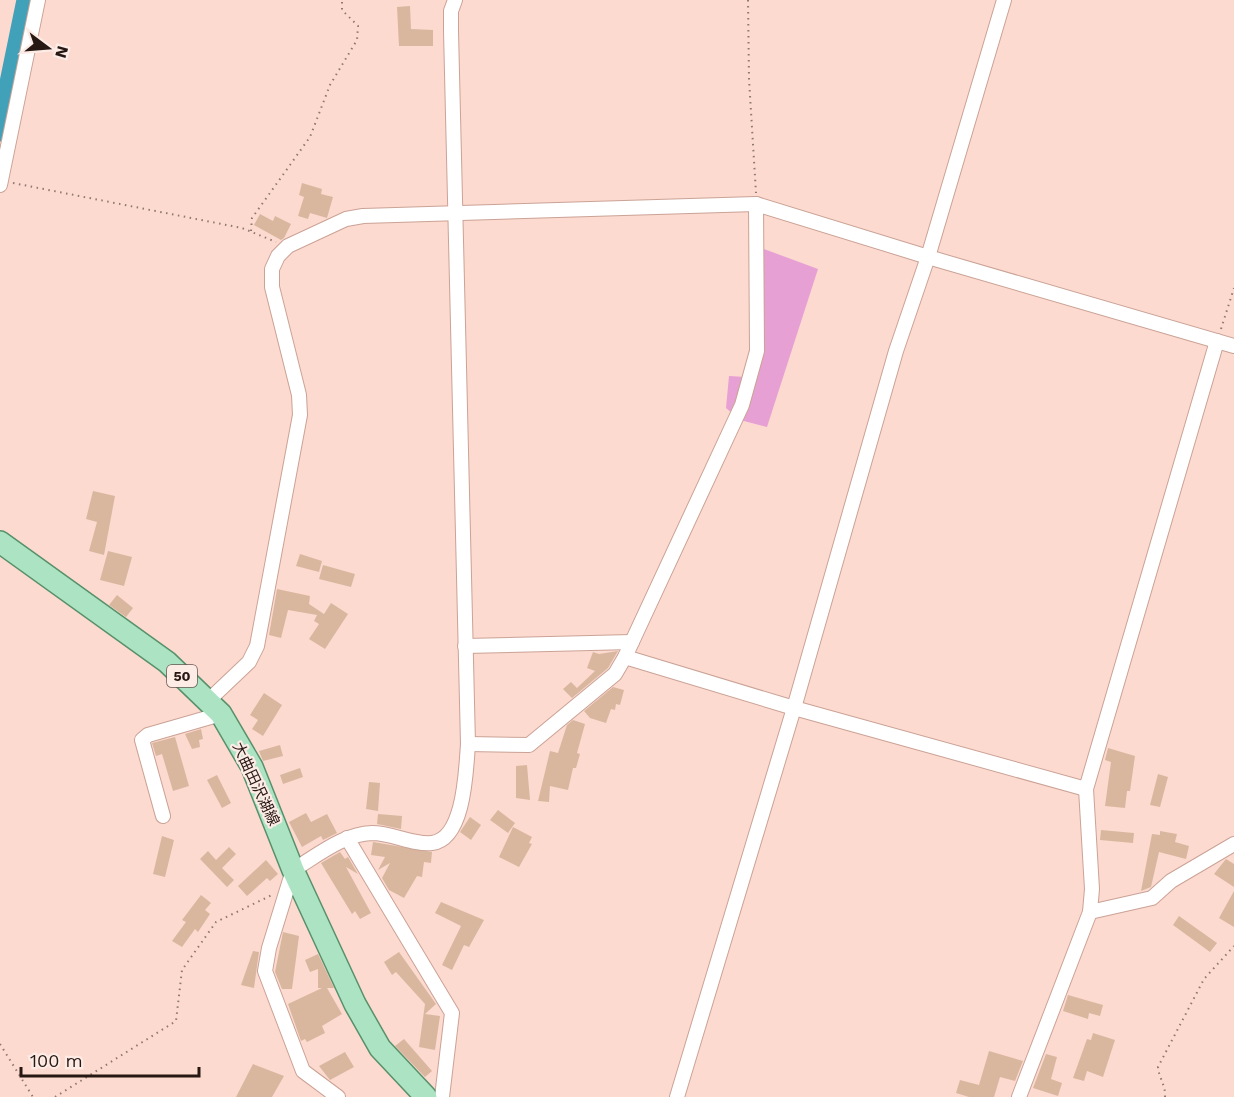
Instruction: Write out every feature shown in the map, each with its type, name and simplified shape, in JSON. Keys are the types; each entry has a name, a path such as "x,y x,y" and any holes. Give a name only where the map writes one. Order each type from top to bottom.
{"main road":[{"name":"大曲田沢湖線","path":"0,542 166,662 215,707 252,767 293,870 355,1004 380,1048 426,1097"}],"street":[{"path":"0,183 38,0"},
{"path":"338,1097 303,1071 265,971 269,948 293,870 347,838 373,833 432,843 444,838 456,818 464,794 468,744 451,31 451,11 455,0"},
{"path":"677,1097 794,708 897,351 928,257 1004,0"},
{"path":"468,744 529,746 615,674 625,657 742,405 757,351 756,204"},
{"path":"163,816 142,740 147,735 215,707 249,662 257,646 300,415 299,395 272,287 272,269 288,246 346,219 363,216 455,212 756,204 928,257 1234,346"},
{"path":"1019,1097 1090,912 1092,889 1086,789 1217,341"},
{"path":"465,646 632,642"},
{"path":"625,657 794,708 1086,789"},
{"path":"347,838 452,1013 442,1097"},
{"path":"1090,912 1152,898 1171,881 1234,844"}],"path":[{"path":"250,231 252,218 310,136 330,85 357,40 358,26 342,10 342,0"},
{"path":"748,0 749,79 756,204"},
{"path":"0,183 250,231 288,246"},
{"path":"1217,341 1234,288"},
{"path":"55,1097 176,1021 182,970 216,922 274,894"},
{"path":"1165,1097 1166,1089 1159,1077 1158,1067 1204,979 1234,946"},
{"path":"0,1044 33,1097"}],"shaded area":[{"path":"764,249 818,269 767,427 740,420 726,408 729,376 746,377 752,354 754,273"}],"building":[{"path":"410,6 411,29 433,30 433,46 399,46 397,7"},
{"path":"302,183 322,189 321,194 333,197 327,218 310,213 308,219 298,216 304,197 299,195"},
{"path":"260,214 273,221 275,216 291,224 284,238 281,240 254,225"},
{"path":"93,491 115,496 104,555 89,551 97,522 86,519"},
{"path":"108,551 132,557 124,586 100,580"},
{"path":"300,554 322,561 319,572 296,566"},
{"path":"323,565 355,574 351,587 319,579"},
{"path":"277,589 310,596 309,604 324,614 331,603 348,614 325,649 309,639 319,624 314,621 317,615 288,610 281,638 269,635"},
{"path":"117,595 133,608 126,617 109,605"},
{"path":"618,651 608,668 572,698 563,689 571,682 577,688 595,671 587,668 593,652 599,654"},
{"path":"613,687 624,690 620,705 616,704 615,710 611,709 606,723 590,718 584,711"},
{"path":"264,693 282,705 263,736 252,729 258,720 250,715"},
{"path":"573,720 585,724 577,753 580,754 576,768 573,768 568,790 550,786 549,802 538,801 550,751 558,753 567,725"},
{"path":"201,729 203,739 199,740 200,747 192,749 185,734"},
{"path":"175,737 189,786 173,791 162,754 156,756 152,743"},
{"path":"280,745 283,756 263,761 259,751"},
{"path":"1108,748 1135,756 1125,808 1105,806 1111,762 1105,760"},
{"path":"527,765 530,800 516,798 516,766"},
{"path":"300,768 303,777 283,784 280,775"},
{"path":"1158,774 1168,777 1160,807 1150,805"},
{"path":"217,775 231,803 222,808 207,780"},
{"path":"369,782 380,783 378,811 366,809"},
{"path":"498,810 515,823 508,833 490,820"},
{"path":"306,813 311,822 327,814 337,833 323,840 321,836 302,847 289,822"},
{"path":"378,814 402,816 401,829 377,824"},
{"path":"470,817 481,825 471,840 460,832"},
{"path":"513,827 532,837 529,843 532,844 519,867 499,857"},
{"path":"1101,830 1134,833 1133,843 1100,840"},
{"path":"1160,831 1177,834 1175,842 1189,846 1186,859 1159,852 1151,887 1141,891 1152,834 1160,835"},
{"path":"162,836 174,840 165,877 153,874"},
{"path":"373,842 432,852 431,863 424,862 422,877 417,876 404,898 389,890 382,878 390,863 378,870 385,857 371,855"},
{"path":"229,847 236,854 222,868 234,880 227,887 200,859 208,851 216,860"},
{"path":"340,852 345,859 348,857 358,874 346,867 371,913 360,919 355,911 352,914 321,863"},
{"path":"1226,859 1234,864 1234,887 1214,874"},
{"path":"266,860 278,874 270,881 267,878 247,896 238,886"},
{"path":"1234,891 1234,927 1219,918"},
{"path":"201,895 211,903 205,910 210,914 198,932 195,929 182,947 172,941 186,922 182,920"},
{"path":"441,902 484,920 469,947 464,945 452,970 442,965 461,926 435,913"},
{"path":"1179,916 1217,943 1210,952 1173,925"},
{"path":"283,932 299,936 292,989 282,989 275,972"},
{"path":"253,951 259,952 254,988 241,985"},
{"path":"399,952 436,1004 425,1014 440,1016 435,1050 419,1047 425,1004 396,972 392,975 384,962"},
{"path":"318,954 334,988 327,988 342,1014 322,1026 325,1033 307,1042 305,1039 301,1041 288,1004 322,988 318,988 318,969 310,972 305,960"},
{"path":"1068,995 1103,1005 1100,1016 1089,1013 1088,1019 1063,1011"},
{"path":"1093,1033 1115,1040 1103,1077 1087,1071 1084,1081 1073,1078 1087,1039 1091,1040"},
{"path":"404,1039 432,1071 425,1077 395,1046"},
{"path":"989,1051 1023,1061 1015,1081 1000,1077 994,1097 969,1097 956,1093 960,1080 979,1085"},
{"path":"345,1052 354,1067 330,1080 319,1066"},
{"path":"1046,1054 1057,1057 1051,1079 1062,1083 1058,1096 1033,1088"},
{"path":"253,1064 284,1076 272,1097 236,1097"}],"waterway":[{"path":"0,131 27,0"}]}
